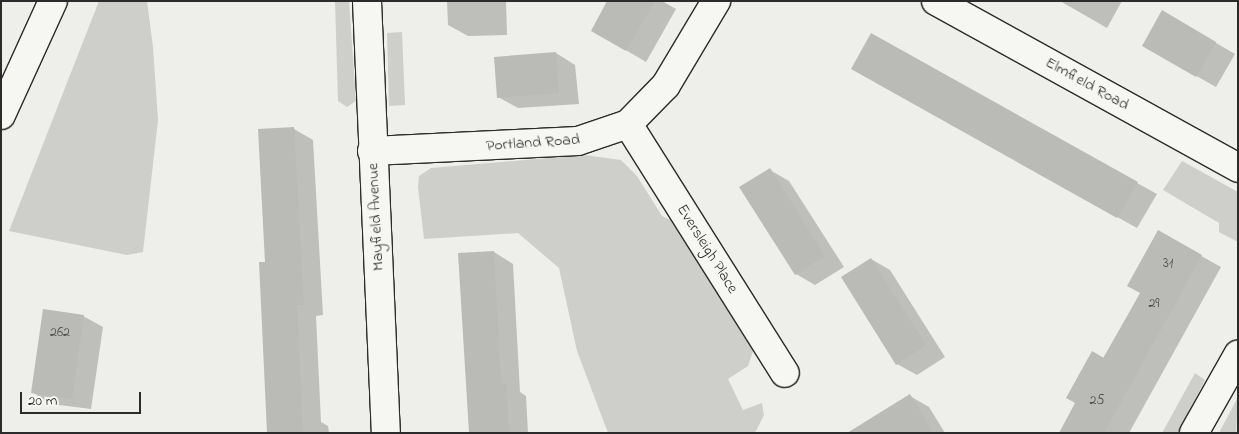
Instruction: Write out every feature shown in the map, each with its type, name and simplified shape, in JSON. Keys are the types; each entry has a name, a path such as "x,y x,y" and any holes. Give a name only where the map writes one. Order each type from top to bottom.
{"street":[{"path":"1,115 8,80 53,1"},
{"name":"Mayfield Avenue","path":"367,1 372,151 386,433"},
{"name":"Portland Road","path":"372,151 578,142 628,124 666,85 716,1"},
{"name":"Elmfield Road","path":"936,1 1238,168"},
{"name":"Eversleigh Place","path":"628,124 785,373"},
{"path":"1194,433 1238,354"}],"shaded area":[{"path":"99,1 147,1 153,47 158,120 143,252 127,255 9,231"},
{"path":"335,1 349,1 356,101 347,107 338,101"},
{"path":"402,32 405,105 389,106 387,33"},
{"path":"584,155 621,160 637,176 662,216 677,223 755,345 748,366 728,379 743,410 762,403 764,415 755,433 608,433 577,351 559,268 518,233 424,239 418,187 419,176 431,168"},
{"path":"1182,161 1238,192 1238,242 1219,232 1219,223 1163,190"},
{"path":"1195,373 1205,380 1178,433 1162,433"},
{"path":"1238,397 1236,433 1219,433"}],"building":[{"path":"607,1 655,1 626,51 591,31"},
{"path":"1162,10 1216,42 1196,77 1142,46"},
{"path":"871,33 1138,182 1117,218 851,69"},
{"path":"556,52 559,93 497,98 494,57"},
{"path":"294,127 304,305 297,305 303,433 267,433 259,262 265,262 258,129"},
{"path":"770,168 825,256 795,275 739,187"},
{"path":"1158,230 1202,255 1104,433 1059,433 1075,403 1066,398 1092,351 1104,358 1140,293 1127,286"},
{"path":"494,251 501,384 506,383 509,433 469,433 458,253"},
{"path":"871,258 926,345 896,365 841,277"},
{"path":"43,309 84,315 72,399 31,393"},
{"path":"910,394 933,433 847,433"}]}
